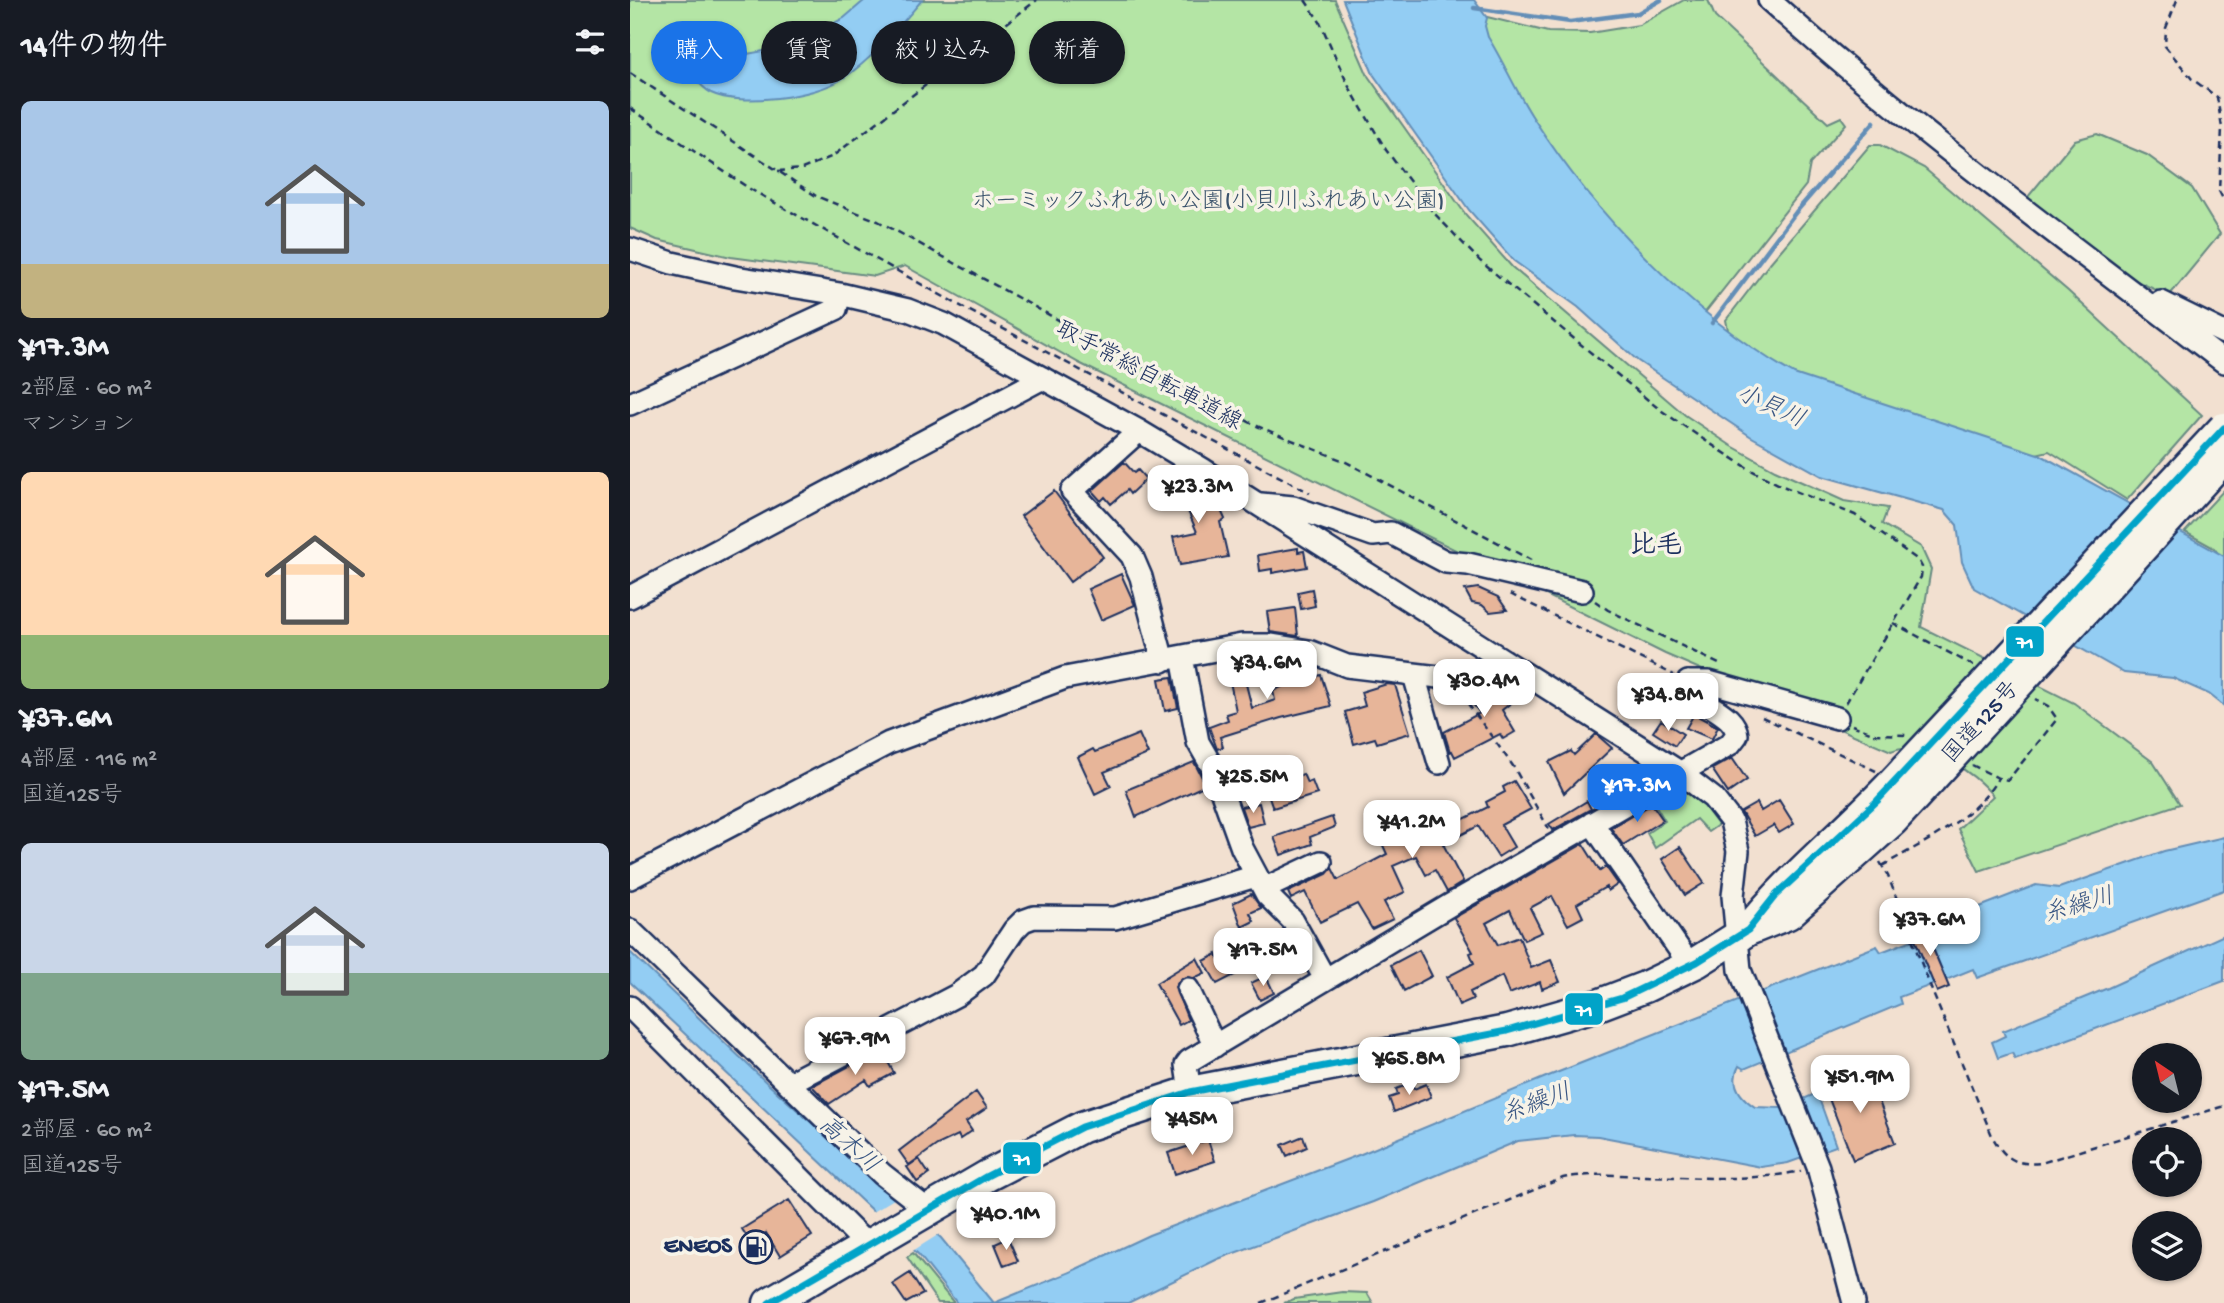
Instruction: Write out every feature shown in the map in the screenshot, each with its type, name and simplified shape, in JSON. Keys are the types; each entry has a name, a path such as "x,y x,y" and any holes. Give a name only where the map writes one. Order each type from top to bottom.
{"highway":[{"name":"国道125号","path":"1906,774 2224,428"},
{"name":"国道125号","path":"769,1303 987,1175 1082,1127 1191,1092 1507,1031 1622,998 1690,965 1742,934 1775,896 1813,864 1906,774 2224,458"}],"street":[{"path":"1769,0 1837,61 1984,181 2224,362"},
{"path":"630,249 672,263 735,277 840,294 908,310 944,324 1139,431 1678,771 1713,798 1731,821 1738,851 1733,896 1742,934 1743,976 1816,1163 1854,1303"},
{"path":"630,404 836,309 840,294"},
{"path":"2142,299 2158,301 2224,333"},
{"path":"630,597 1043,378"},
{"path":"1139,431 1072,491 1132,556 1173,659 1198,743 1214,770 1239,841 1260,883 1276,906 1293,921 1325,979"},
{"path":"1255,503 1293,507 1373,535 1391,533 1446,562 1468,564 1582,591"},
{"path":"630,878 889,743 1065,678 1242,645 1272,645 1309,651 1347,666 1447,678 1492,671 1505,661"},
{"path":"1414,675 1440,763"},
{"path":"1688,682 1709,681 1837,718"},
{"path":"1191,1092 1187,1063 1678,771 1730,744 1737,735 1734,726 1703,700 1688,682"},
{"path":"1592,824 1690,965"},
{"path":"789,1083 957,995 984,975 1023,921 1034,917 1115,918 1260,883 1321,862"},
{"path":"630,930 882,1174 925,1212"},
{"path":"1188,989 1203,1016 1214,1046"},
{"path":"630,1007 876,1241"}],"path":[{"path":"778,171 802,169 833,156 1037,0"},
{"path":"1305,0 1320,22 1348,85 1386,150 1432,211 1480,261 1659,409 1751,470 1780,485 1854,515 1918,560 1922,567 1921,577 1837,718"},
{"path":"2177,0 2166,28 2165,46 2192,79 2217,97 2222,128 2219,191 2224,201"},
{"path":"630,74 817,196 878,221 1200,397 1257,426 1344,461 1541,565"},
{"name":"取手常総自転車道線","path":"630,108 750,189 967,309 1317,496"},
{"path":"1582,591 1608,610 1734,671"},
{"path":"1506,592 1688,682"},
{"path":"1447,678 1513,766 1557,844"},
{"path":"1757,714 1906,774"},
{"path":"1882,866 1939,832 1970,809 1988,795 1997,778"},
{"path":"1878,860 1993,1138 2001,1152 2011,1160 2024,1164 2041,1163 2224,1106"},
{"path":"1261,1303 1563,1178 1578,1175 1775,1177 1816,1163"}],"green space":[{"name":"ホーミックふれあい公園(小貝川ふれあい公園)","path":"630,0 1335,0 1368,76 1466,215 1512,267 1685,415 1730,445 1775,470 1844,501 1888,508 1882,524 1921,547 1931,569 1921,627 2074,703 2153,762 2180,804 1979,871 1958,829 1993,796 1974,777 1947,759 1918,749 1891,751 1665,654 1079,363 905,266 875,276 731,257 657,240 630,228"},
{"path":"1684,0 1708,0 1715,17 1828,123 1841,117 1846,124 1810,164 1806,185 1703,315 1663,279 1568,177 1479,28 1483,16 1548,32 1590,33 1639,25"},
{"path":"2097,134 2147,155 2192,188 2220,234 2169,296 2104,266 2022,204 2075,140"},
{"path":"1870,145 1880,145 1924,168 2068,291 2202,415 2127,500 2049,451 2027,456 1790,377 1729,335 1726,320 1770,263"},
{"path":"2224,490 2224,561 2214,548 2185,532"},
{"path":"1675,783 1704,806 1718,825 1708,832 1696,819 1655,848 1647,833 1665,821 1650,796"},
{"path":"913,1253 954,1303 938,1303 907,1257"},
{"path":"1342,1292 1367,1293 1373,1303 1284,1303 1294,1299"}],"water":[{"path":"865,0 922,0 904,21 871,21 871,56 857,68 857,21 838,21"},
{"name":"小貝川","path":"1343,0 1474,0 1487,18 1485,26 1488,37 1526,106 1585,190 1648,260 1683,293 1756,350 1794,374 2041,455 2224,556 2224,706 2209,694 2173,678 2124,673 1974,588 1962,562 1957,525 1944,510 1822,476 1750,436 1638,361 1578,307 1514,261 1469,210 1373,74"},
{"path":"761,52 761,84 832,84 796,95 740,99 711,93 700,84 747,84 747,54"},
{"name":"糸繰川","path":"2224,837 2224,890 1977,978 1973,969 1946,980 1927,934 1955,923 1954,917 2036,885 2059,888 2164,851"},
{"path":"2224,935 2224,981 2015,1059 2012,1053 1998,1058 1992,1042 2005,1036 2003,1031 2108,988"},
{"name":"糸繰川","path":"1915,939 1934,984 1899,997 1901,1004 1744,1069 1739,1066 1735,1079 1738,1090 1755,1107 1783,1108 1817,1093 1836,1146 1788,1163 1761,1167 1598,1136 1574,1135 1518,1141 1373,1202 1218,1259 1128,1303 994,1303 1070,1272 1149,1235 1361,1154 1546,1077 1877,946 1881,952"},
{"path":"630,952 768,1084 941,1238 994,1303 957,1303 919,1255 630,982"}],"pier":[{"path":"899,1196 941,1233 911,1252 869,1214"}],"building":[{"path":"1124,462 1134,473 1138,470 1146,479 1130,494 1127,490 1111,504 1105,497 1101,501 1092,491"},
{"path":"1170,466 1204,502 1215,497 1225,519 1220,522 1228,557 1180,565 1173,537 1197,532 1182,497 1174,504 1161,490 1174,478"},
{"path":"1054,491 1103,557 1070,582 1021,516"},
{"path":"1298,548 1298,552 1304,551 1307,567 1272,573 1272,569 1260,571 1258,555"},
{"path":"1121,574 1135,605 1101,620 1088,589"},
{"path":"1478,588 1498,597 1507,610 1490,612 1482,605 1472,603 1465,590"},
{"path":"1312,589 1315,606 1301,609 1298,592"},
{"path":"1295,608 1298,636 1270,632 1267,612"},
{"path":"1258,658 1260,670 1244,676 1252,708 1275,700 1273,691 1281,687 1321,675 1331,706 1220,737 1223,747 1217,749 1209,727 1228,720 1226,714 1236,711 1226,662"},
{"path":"1172,677 1178,708 1165,711 1159,679"},
{"path":"1504,679 1510,687 1514,685 1521,695 1502,710 1515,732 1503,739 1500,734 1455,757 1452,751 1450,752 1444,732 1480,713 1468,698 1484,686 1494,685"},
{"path":"1387,684 1395,685 1410,733 1377,743 1375,738 1354,744 1345,712 1365,706 1361,692"},
{"path":"1694,714 1718,727 1712,739 1686,728"},
{"path":"1661,720 1683,734 1675,746 1653,732"},
{"path":"1139,734 1148,754 1104,772 1111,786 1095,794 1078,757 1093,749 1095,752"},
{"path":"1596,734 1612,748 1564,793 1549,762 1571,751 1574,755"},
{"path":"1732,758 1747,780 1728,793 1712,769"},
{"path":"1194,762 1206,785 1136,817 1126,790"},
{"path":"1303,774 1307,783 1312,781 1317,794 1273,808 1266,788"},
{"path":"1514,781 1531,809 1501,825 1514,847 1498,857 1478,826 1443,844 1463,882 1447,892 1435,870 1426,875 1416,856 1393,866 1405,892 1384,902 1393,919 1372,929 1357,904 1320,922 1305,892 1291,899 1288,892 1327,874 1332,868 1338,880 1387,854 1380,839 1394,832 1393,830 1409,822 1413,831 1450,807 1458,822 1488,807 1486,802 1505,792 1503,787"},
{"path":"1779,800 1794,824 1779,833 1774,825 1755,836 1741,812 1757,803 1761,811"},
{"path":"1587,801 1591,809 1553,830 1549,824"},
{"path":"1259,803 1264,823 1248,827 1241,807"},
{"path":"1652,804 1663,820 1623,845 1611,828"},
{"path":"1332,817 1335,827 1310,837 1312,844 1281,855 1274,837"},
{"path":"1583,844 1600,871 1606,867 1618,884 1608,891 1606,887 1577,904 1583,917 1568,925 1552,896 1530,908 1542,932 1524,940 1510,910 1486,923 1498,945 1519,937 1531,968 1551,960 1560,982 1542,989 1540,982 1509,994 1502,976 1470,992 1473,999 1459,1005 1447,977 1474,963 1470,953 1473,952 1454,918"},
{"path":"1680,847 1704,883 1685,895 1662,859"},
{"path":"1251,894 1261,908 1250,913 1254,921 1242,927 1233,903"},
{"path":"1923,925 1949,987 1937,992 1911,930"},
{"path":"1239,949 1248,968 1217,984 1204,961 1217,954 1219,959"},
{"path":"1419,950 1432,976 1404,991 1391,965"},
{"path":"1197,958 1205,973 1194,978 1182,978 1175,987 1188,1020 1179,1025 1156,983"},
{"path":"1266,976 1274,993 1260,1000 1251,983"},
{"path":"881,1049 894,1073 870,1086 866,1080 829,1104 812,1086"},
{"path":"1867,1070 1895,1143 1853,1160 1824,1086"},
{"path":"1412,1083 1414,1089 1426,1084 1431,1097 1394,1112 1389,1098 1398,1095 1396,1089"},
{"path":"976,1092 987,1108 966,1122 972,1131 960,1139 958,1135 937,1145 909,1165 899,1151"},
{"path":"1303,1136 1307,1147 1287,1156 1282,1145"},
{"path":"1208,1140 1215,1161 1175,1174 1168,1153"},
{"path":"919,1159 929,1174 917,1182 907,1167"},
{"path":"789,1200 812,1236 780,1256 766,1233 751,1243 742,1229"},
{"path":"1008,1238 1018,1261 1004,1266 995,1244"},
{"path":"910,1273 923,1294 906,1303 893,1284"}],"waterway":[{"path":"1474,8 1570,22 1638,13 1661,0"},
{"path":"1712,323 1796,212 1874,122"}],"transit line":[{"name":"71","path":"769,1303 987,1176 1082,1127 1190,1092 1507,1031 1622,998 1697,962 1748,930 1775,896 1877,801 2224,428"}],"place":[{"name":"ENEOS","path":"756,1247"}],"district":[{"name":"比毛","path":"1656,547"}],"water label":[{"name":"高木川","path":"848,1146"}]}
